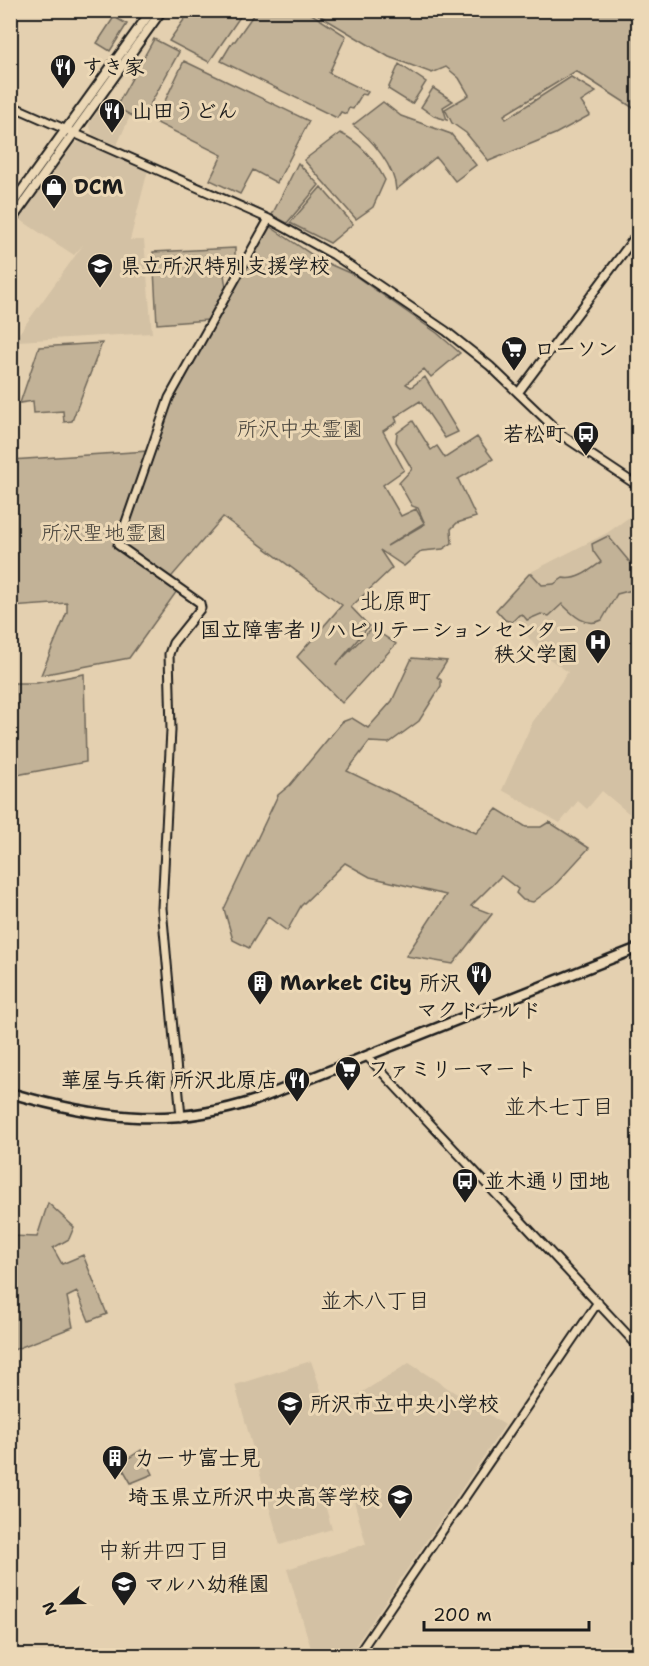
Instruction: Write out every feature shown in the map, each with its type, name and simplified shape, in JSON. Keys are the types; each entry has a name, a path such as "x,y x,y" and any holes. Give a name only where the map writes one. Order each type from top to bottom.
{"main road":[{"path":"10,207 153,10"},
{"path":"10,222 162,10"},
{"path":"10,1093 70,1109 113,1117 181,1117 245,1104 639,948"}],"street":[{"path":"10,105 268,219 350,265 446,331 574,445 639,486"},
{"path":"181,1117 162,908 171,730 169,654 173,643 201,608 200,603 117,545 169,398 268,219"},
{"path":"518,393 639,233"},
{"path":"367,1056 639,1346"},
{"path":"357,1656 598,1302"}],"shaded area":[{"path":"104,102 130,116 117,145 93,135 89,124"},
{"path":"81,142 148,170 130,240 144,240 152,333 17,341 15,339 83,245 74,255 19,219 74,144"},
{"name":"国立障害者リハビリテーションセンター 秩父学園","path":"638,511 638,821 602,791 587,809 578,801 560,823 502,790 532,723 568,672 541,653 516,622 498,606 529,573 607,533"},
{"name":"埼玉県立所沢中央高等学校","path":"311,1361 329,1413 409,1363 505,1425 349,1655 313,1655 287,1569 366,1544 353,1497 325,1505 332,1529 280,1545 235,1385"}],"green space":[{"path":"190,11 244,11 209,62 169,41"},
{"path":"256,11 307,11 346,36 329,73 368,92 366,95 362,94 353,109 349,108 346,114 341,112 337,118 221,61"},
{"path":"312,11 638,11 638,111 576,71 504,115 506,119 571,77 596,92 581,102 590,115 555,134 489,161 466,133 452,123 445,109 469,95 459,78 446,67 432,73 389,57"},
{"path":"114,17 127,24 110,51 97,43"},
{"path":"154,39 179,52 141,121 116,107"},
{"path":"184,61 309,121 277,183 253,170 240,194 210,180 222,155 155,122"},
{"path":"399,64 426,82 412,104 388,89"},
{"path":"433,88 453,101 443,107 447,120 434,116 421,107"},
{"path":"383,102 401,116 451,134 476,165 455,181 436,157 396,190 392,172 387,163 368,138 353,125"},
{"path":"340,133 354,141 366,153 385,180 373,207 356,219 304,160"},
{"path":"298,163 319,185 287,223 272,215"},
{"path":"321,187 353,224 330,243 290,223"},
{"name":"所沢聖地霊園","path":"269,226 320,260 354,275 437,333 460,353 431,377 424,369 406,384 411,387 425,377 458,432 445,438 420,401 395,417 397,422 383,431 404,470 383,485 401,516 416,509 424,523 387,546 425,524 418,508 412,506 399,483 412,469 396,442 397,433 413,421 431,450 437,446 445,458 477,437 493,459 458,479 476,517 457,523 451,529 452,543 443,549 422,551 404,566 380,550 392,568 351,607 369,626 336,665 372,628 396,644 342,703 297,657 342,605 223,517 166,583 177,591 129,658 41,675 67,612 67,603 11,607 11,460 148,451 168,404"},
{"path":"235,248 235,259 231,259 232,266 228,266 228,274 224,274 226,288 208,320 157,324 153,252"},
{"path":"102,343 72,421 64,422 63,411 34,413 33,401 20,403 39,347"},
{"path":"608,536 638,572 638,593 632,590 617,594 602,620 585,621 575,616 562,604 549,616 541,614 527,620 522,614 512,622 505,620 496,610 529,574 532,574 542,585 554,584 563,578 573,578 588,571 601,562 593,551 592,544"},
{"path":"412,658 447,661 437,677 441,680 441,686 419,721 389,743 369,742 347,771 476,833 497,809 526,827 541,827 549,822 589,848 553,887 533,902 523,900 516,893 518,889 501,876 471,906 492,914 453,964 406,956 446,895 370,877 345,863 301,906 287,931 268,917 249,948 233,940 224,909 278,795 290,785 342,722 352,718 368,728 392,701"},
{"path":"84,674 86,762 11,776 11,683 37,683"},
{"path":"48,1203 74,1227 69,1239 53,1248 62,1264 83,1255 107,1314 89,1321 77,1292 67,1297 73,1327 11,1351 11,1236 37,1237"},
{"path":"141,1450 153,1474 131,1483 120,1464"}],"place":[{"name":"すき家","path":"63,90"},
{"name":"山田うどん","path":"112,134"},
{"name":"DCM","path":"54,210"},
{"name":"県立所沢特別支援学校","path":"100,289"},
{"name":"ローソン","path":"514,372"},
{"name":"若松町","path":"586,457"},
{"name":"国立障害者リハビリテーションセンター 秩父学園","path":"598,665"},
{"name":"マクドナルド","path":"479,997"},
{"name":"Market City 所沢","path":"260,1006"},
{"name":"ファミリーマート","path":"348,1092"},
{"name":"華屋与兵衛 所沢北原店","path":"297,1103"},
{"name":"並木通り団地","path":"465,1204"},
{"name":"所沢市立中央小学校","path":"290,1427"},
{"name":"カーサ富士見","path":"115,1481"},
{"name":"埼玉県立所沢中央高等学校","path":"400,1520"},
{"name":"マルハ幼稚園","path":"124,1607"}],"district":[{"name":"北原町","path":"395,601"},
{"name":"並木七丁目","path":"559,1106"},
{"name":"並木八丁目","path":"375,1300"},
{"name":"中新井四丁目","path":"164,1550"}],"park label":[{"name":"所沢中央霊園","path":"300,429"}]}
